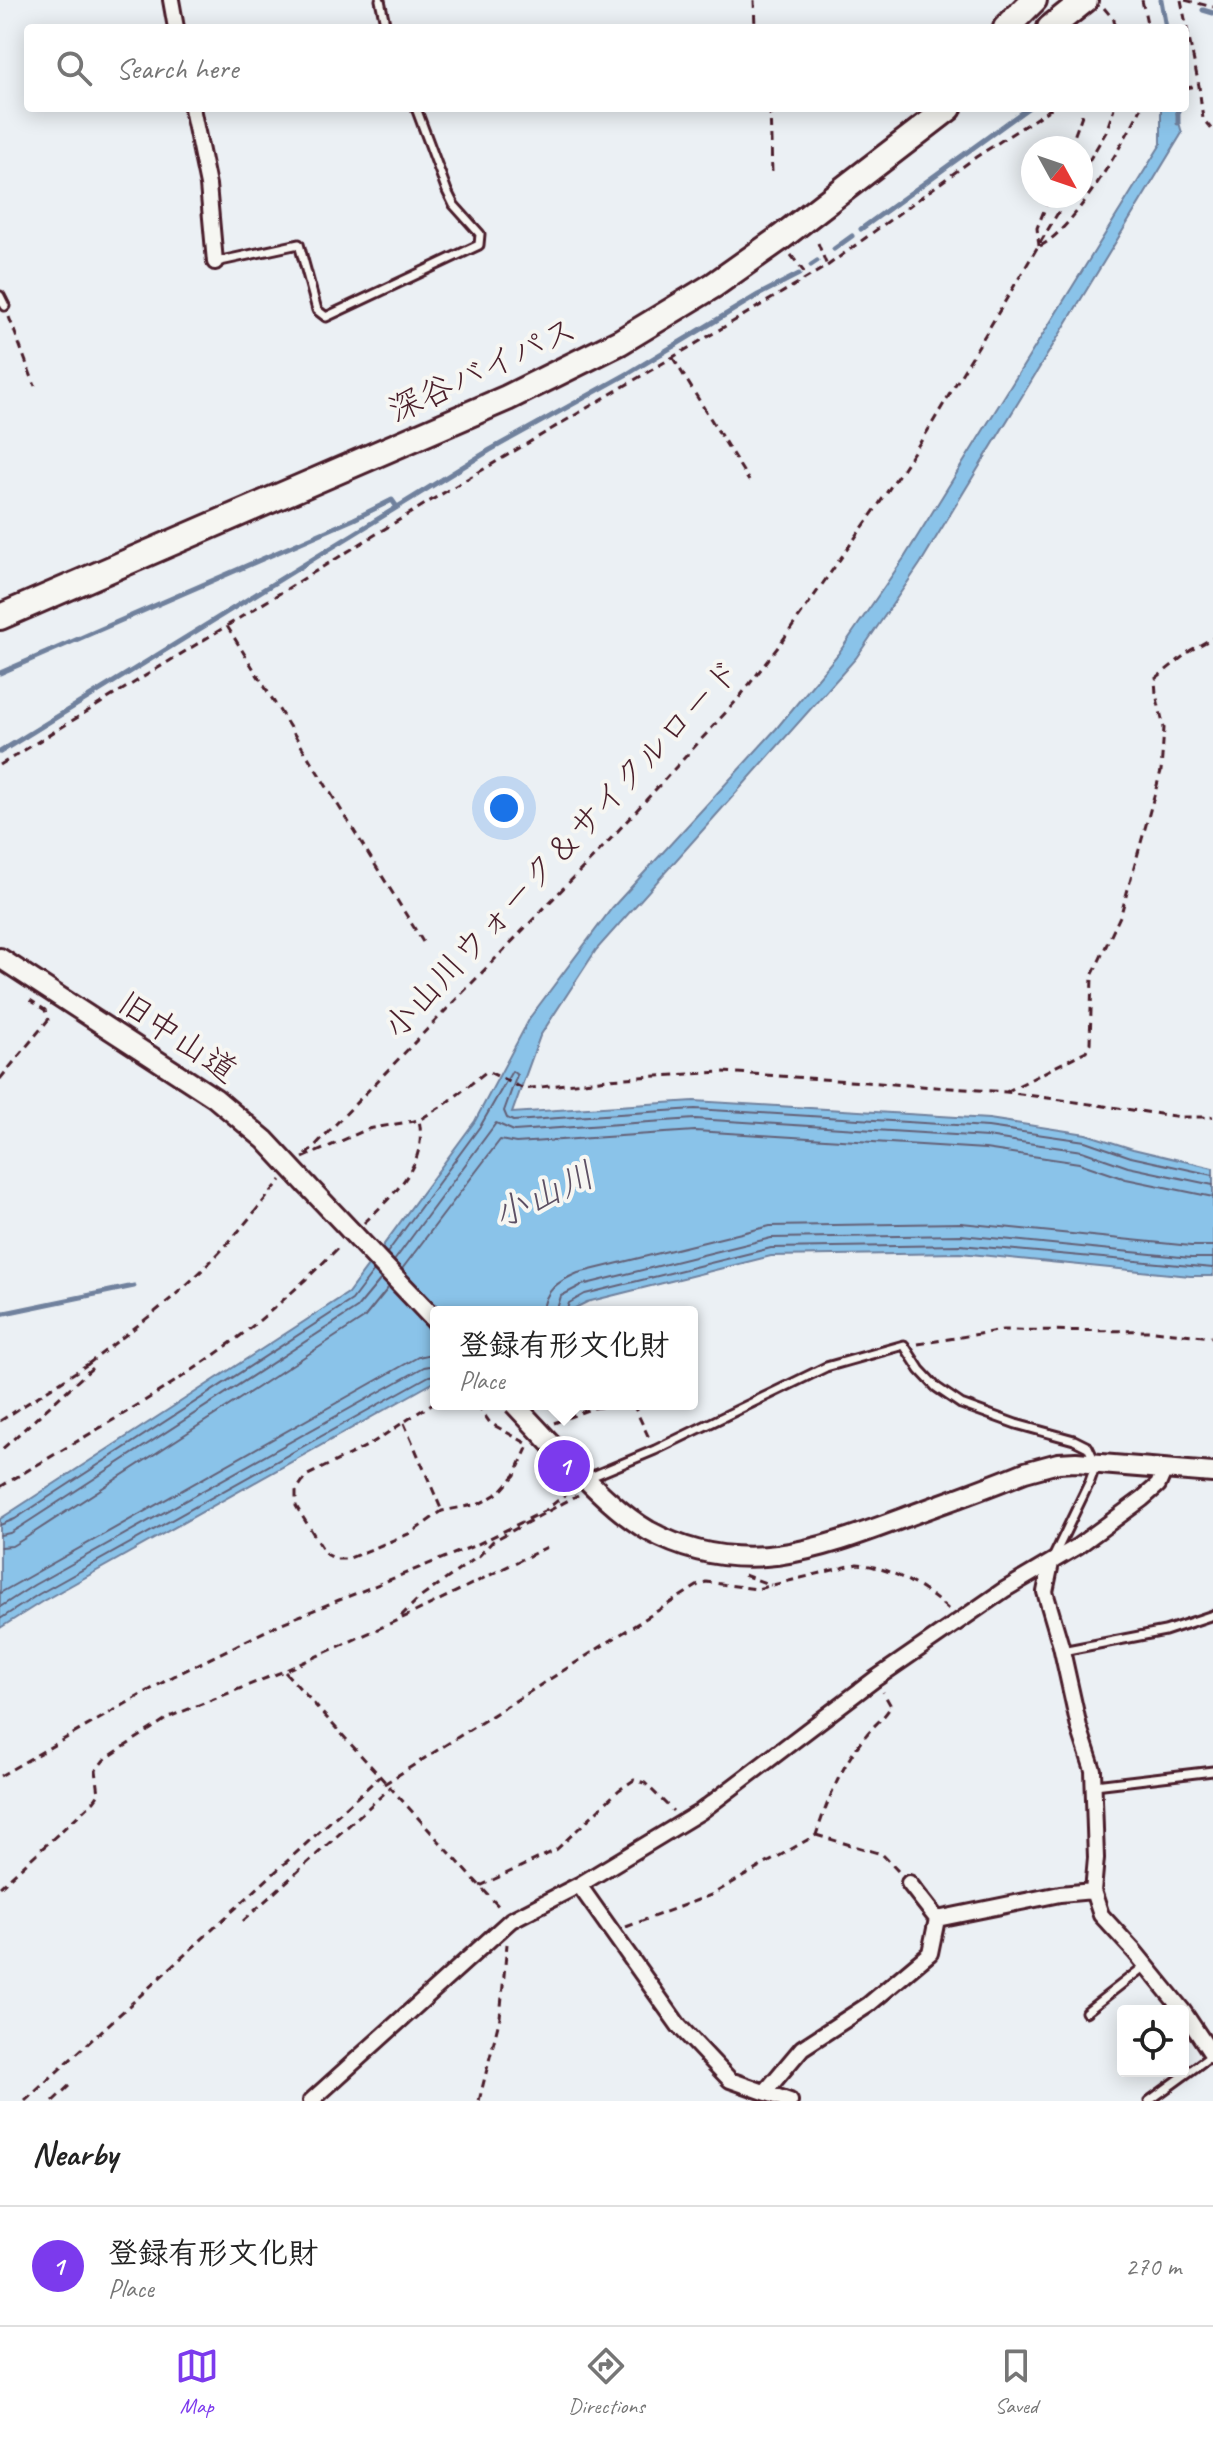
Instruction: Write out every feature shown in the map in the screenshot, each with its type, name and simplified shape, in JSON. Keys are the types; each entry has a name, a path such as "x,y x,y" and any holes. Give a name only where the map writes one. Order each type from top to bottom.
{"highway":[{"path":"1010,24 1034,0"},
{"path":"1057,24 1094,3"},
{"path":"784,245 827,190 917,112"},
{"name":"深谷バイパス","path":"0,617 565,371 620,342 784,245 944,112"}],"street":[{"path":"171,0 175,24"},
{"path":"193,112 208,185 215,262"},
{"name":"旧中山道","path":"0,958 215,1098 265,1140 430,1315"},
{"path":"520,1410 590,1483 648,1530 680,1544 716,1554 782,1556 840,1542 1025,1472 1058,1463 1213,1473"},
{"path":"311,2101 511,1920 579,1885 680,1824 753,1773 875,1679 1142,1499 1158,1485 1165,1469"},
{"path":"1051,1563 1045,1592 1095,1785 1093,1891 1101,1915 1178,2005"},
{"path":"765,2092 802,2048 868,2005 930,1953 937,1919 909,1883"},
{"path":"579,1885 679,2026 730,2080 790,2101"},
{"path":"937,1919 1060,1894 1093,1891"},
{"path":"1189,2020 1213,2055"}],"lane":[{"path":"380,0 385,24"},
{"path":"215,262 299,244 317,310 326,317 479,245 480,234 454,205 447,191 417,112"},
{"path":"0,296 5,306"},
{"path":"590,1483 826,1367 904,1345 928,1379 961,1404 994,1418 1074,1440 1088,1447 1096,1464 1051,1563"},
{"path":"1062,1651 1165,1631 1213,1615"},
{"path":"1095,1785 1213,1771"},
{"path":"1086,2012 1146,1965"},
{"path":"1149,2101 1213,2055"}],"path":[{"path":"754,0 755,24"},
{"path":"1142,0 1147,24"},
{"path":"1187,24 1183,0 1213,7"},
{"path":"1094,3 1114,20 1114,24"},
{"path":"1189,32 1203,119 1213,131"},
{"path":"1189,88 1199,86"},
{"path":"770,112 772,173"},
{"path":"0,765 435,498 827,266 976,157 1046,112"},
{"path":"1074,136 1082,112"},
{"path":"1093,154 1106,132 1113,112"},
{"path":"1045,208 1037,228 1039,246 1062,228 1083,201 1127,137 1139,112"},
{"name":"小山川ウォーク＆サイクルロード","path":"419,1120 368,1129 306,1155 680,764 738,699 838,563 927,432 1061,208"},
{"path":"818,243 827,266"},
{"path":"784,245 808,277"},
{"path":"5,306 35,386"},
{"path":"673,358 749,481"},
{"path":"227,626 423,942"},
{"path":"1006,1092 1086,1051 1090,1043 1092,976 1121,914 1161,771 1164,728 1155,679 1191,650 1213,638"},
{"path":"0,1079 48,1020 45,1010 22,995"},
{"path":"359,1228 404,1183 412,1169 422,1139 419,1120 447,1103 487,1071 524,1089 658,1074 723,1072 1006,1092 1181,1117 1213,1117"},
{"path":"0,1421 88,1364 198,1274 280,1181"},
{"path":"0,1487 171,1385 293,1292 349,1238"},
{"path":"904,1345 1003,1330 1154,1331 1213,1337"},
{"path":"0,1451 92,1368 88,1364"},
{"path":"430,1405 369,1445 306,1476 296,1491 296,1506 326,1554 336,1559 347,1559 411,1533 442,1511 479,1504 500,1492 515,1475 533,1439"},
{"path":"481,1410 495,1427 529,1444"},
{"path":"553,1410 561,1420"},
{"path":"551,1424 588,1410"},
{"path":"633,1410 652,1446"},
{"path":"404,1423 442,1511"},
{"path":"398,1619 417,1600 480,1555 493,1541 590,1483"},
{"path":"0,1776 174,1676 282,1623 499,1534 590,1483"},
{"path":"0,1887 94,1801 99,1794 96,1770 104,1760 169,1717 284,1671 547,1547"},
{"path":"384,1784 706,1582 757,1589 857,1564 871,1565 931,1594 959,1622"},
{"path":"284,1671 511,1920 500,2017 479,2101"},
{"path":"612,1934 647,1917 711,1895 816,1835 837,1779 866,1735 891,1706 875,1679"},
{"path":"25,2101 379,1777"},
{"path":"480,1886 556,1850 619,1790 634,1780 645,1783 671,1809 680,1824"},
{"path":"243,1921 389,1789"},
{"path":"816,1835 882,1854 909,1883"},
{"path":"53,2101 72,2083"}],"water":[{"name":"小山川","path":"1161,112 1176,112 1182,133 920,564 856,658 596,950 540,1036 512,1113 694,1101 989,1119 1086,1134 1213,1168 1213,1276 960,1253 771,1256 579,1306 430,1306 430,1384 0,1628 0,1519 348,1293 475,1121 531,1016 612,908 776,729 838,654 904,558 1161,144"}],"waterway":[{"path":"1161,0 1165,24"},
{"path":"1203,10 1213,13"},
{"path":"861,229 1022,112"},
{"path":"1178,112 1178,123"},
{"path":"834,249 852,236"},
{"path":"811,265 817,261"},
{"path":"0,752 490,450 799,274"},
{"path":"0,673 392,500 397,507"},
{"path":"0,1314 134,1286"}],"place":[{"name":"登録有形文化財","path":"564,1466"}]}
